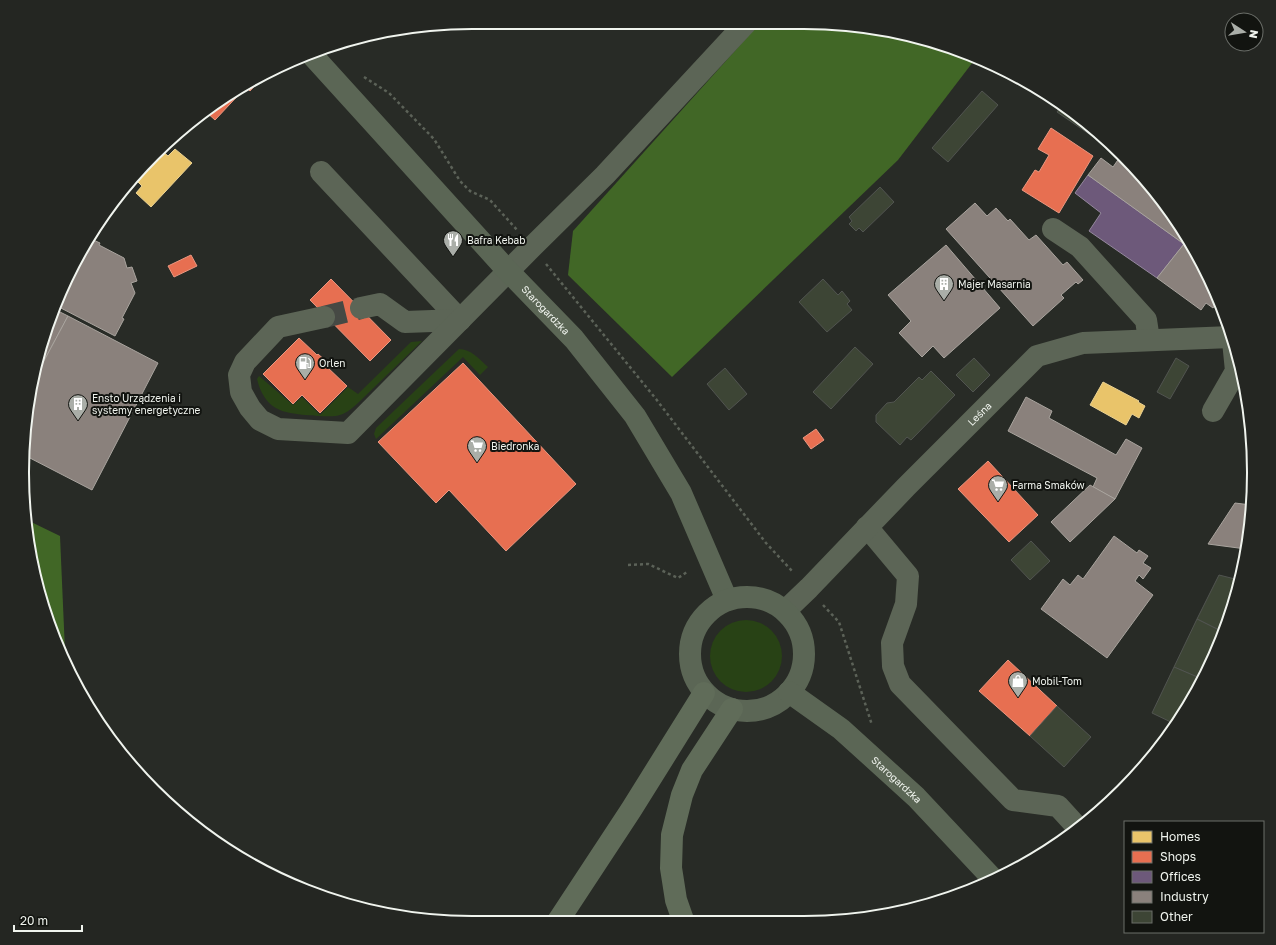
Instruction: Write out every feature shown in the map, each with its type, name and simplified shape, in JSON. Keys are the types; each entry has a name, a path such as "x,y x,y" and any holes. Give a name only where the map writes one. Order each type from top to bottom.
{"highway":[{"path":"561,916 631,810 704,693"},
{"path":"681,916 676,900 671,868 672,835 682,795 692,770 732,709"}],"main road":[{"name":"Starogardzka","path":"314,59 508,271 574,339 635,416 681,493 727,600"},
{"path":"747,596 767,600 784,611 798,629 804,650 801,673 789,692 777,702 762,709 747,711 732,709 717,703 704,693 693,674 689,652 694,630 708,611 727,600 747,596"},
{"name":"Starogardzka","path":"789,692 841,729 916,797 989,875"}],"street":[{"path":"324,317 278,327 246,362 239,375 241,392 250,408 260,420 278,429 348,433 605,175 740,29"},
{"path":"321,172 460,320"},
{"path":"1053,229 1080,247 1146,320 1149,340"},
{"path":"361,308 380,304 405,322 460,320"},
{"name":"Leśna","path":"784,611 809,588 867,527 1037,356 1083,343 1225,336"},
{"path":"1213,411 1235,373"},
{"path":"867,527 908,576 906,604 892,642 893,666 900,684 1013,800 1058,806 1074,823"}],"path":[{"path":"628,566 648,564 678,578 686,572"}],"green space":[{"path":"755,29 833,30 861,33 918,44 972,63 898,160 672,377 568,275 573,231"},
{"path":"422,341 357,404 348,411 336,416 308,415 291,413 275,408 265,398 257,379 259,376 293,405 302,397 320,415 348,387 358,394 411,342"},
{"path":"459,349 463,349 471,353 488,367 480,375 463,357 376,439 374,434 376,428"},
{"path":"32,523 60,536 65,646 44,587"},
{"path":"746,620 766,626 776,636 782,656 776,676 766,686 746,692 726,686 716,676 710,656 716,636 726,626"}],"building: Homes":[{"path":"175,149 192,163 151,207 136,193 142,186 138,182 165,153 168,156"},
{"path":"1103,382 1139,401 1138,402 1145,406 1139,418 1132,414 1126,425 1090,405"}],"building: Shops":[{"path":"236,98 215,120 210,116"},
{"path":"1051,128 1093,156 1059,213 1022,190 1035,170 1039,172 1049,155 1038,149"},
{"path":"191,255 197,266 174,277 168,266"},
{"name":"Orlen","path":"331,279 391,340 370,361 310,300"},
{"name":"Orlen","path":"299,338 327,362 325,365 347,386 320,413 302,395 293,404 263,374"},
{"name":"Biedronka","path":"463,363 576,484 506,551 449,490 436,503 378,442"},
{"path":"816,429 824,440 811,449 803,438"},
{"name":"Farma Smaków","path":"988,461 1038,515 1009,542 958,489"},
{"name":"Mobil-Tom","path":"1008,660 1057,706 1030,736 979,691"}],"building: Offices":[{"path":"1088,175 1184,244 1157,278 1089,231 1101,213 1075,193"}],"building: Industry":[{"path":"1101,158 1113,167 1118,160 1137,180 1172,226 1183,243 1088,175"},
{"path":"975,203 987,216 996,208 1008,221 1010,219 1029,240 1036,235 1063,265 1067,262 1083,280 1078,284 1076,282 1061,295 1064,298 1033,326 946,229"},
{"path":"95,241 100,243 99,245 124,258 127,268 132,267 137,281 131,283 135,293 122,318 124,319 115,336 61,308 75,276"},
{"path":"1184,244 1201,276 1214,306 1213,308 1206,303 1201,310 1157,278"},
{"name":"Majer Masarnia","path":"946,245 1000,308 944,358 933,346 922,357 899,333 911,321 888,295"},
{"path":"60,312 68,316 43,363"},
{"name":"Ensto Urządzenia i systemy energetyczne","path":"68,316 158,363 92,490 29,458 33,415 43,363"},
{"path":"1026,397 1052,411 1049,418 1116,455 1126,439 1142,448 1115,499 1093,487 1097,478 1008,431"},
{"path":"1090,485 1115,499 1070,542 1051,522"},
{"path":"1235,503 1246,504 1240,548 1208,544"},
{"path":"1114,536 1137,553 1139,550 1148,556 1143,563 1151,568 1143,579 1139,575 1135,581 1153,595 1107,658 1041,609 1063,579 1070,585 1078,575 1083,579"}],"building: Other":[{"path":"982,91 998,105 948,162 932,148"},
{"path":"1058,110 1092,136 1092,136 1057,112"},
{"path":"880,187 894,202 863,232 859,228 856,231 849,224 852,221 849,217"},
{"path":"823,279 838,295 842,291 850,301 847,304 852,310 827,332 799,302"},
{"path":"855,347 873,364 831,409 813,392"},
{"path":"974,358 990,375 973,392 956,375"},
{"path":"1176,358 1189,366 1170,399 1157,392"},
{"path":"725,368 747,394 729,410 707,384"},
{"path":"931,371 955,395 911,440 907,437 900,445 876,422 876,415 887,403 894,402 919,377 922,380"},
{"path":"1031,541 1050,561 1030,580 1011,560"},
{"path":"1219,575 1234,579 1218,629 1197,619"},
{"path":"1197,619 1218,629 1197,677 1174,667"},
{"path":"1174,667 1197,677 1170,722 1152,713"},
{"path":"1057,706 1091,737 1064,767 1030,736"}],"tunnel":[{"path":"324,317 361,308"}],"place":[{"name":"Bafra Kebab","path":"453,257"},
{"name":"Majer Masarnia","path":"944,301"},
{"name":"Orlen","path":"305,380"},
{"name":"Ensto Urządzenia i systemy energetyczne","path":"78,421"},
{"name":"Biedronka","path":"477,463"},
{"name":"Farma Smaków","path":"998,502"},
{"name":"Mobil-Tom","path":"1018,698"}]}
